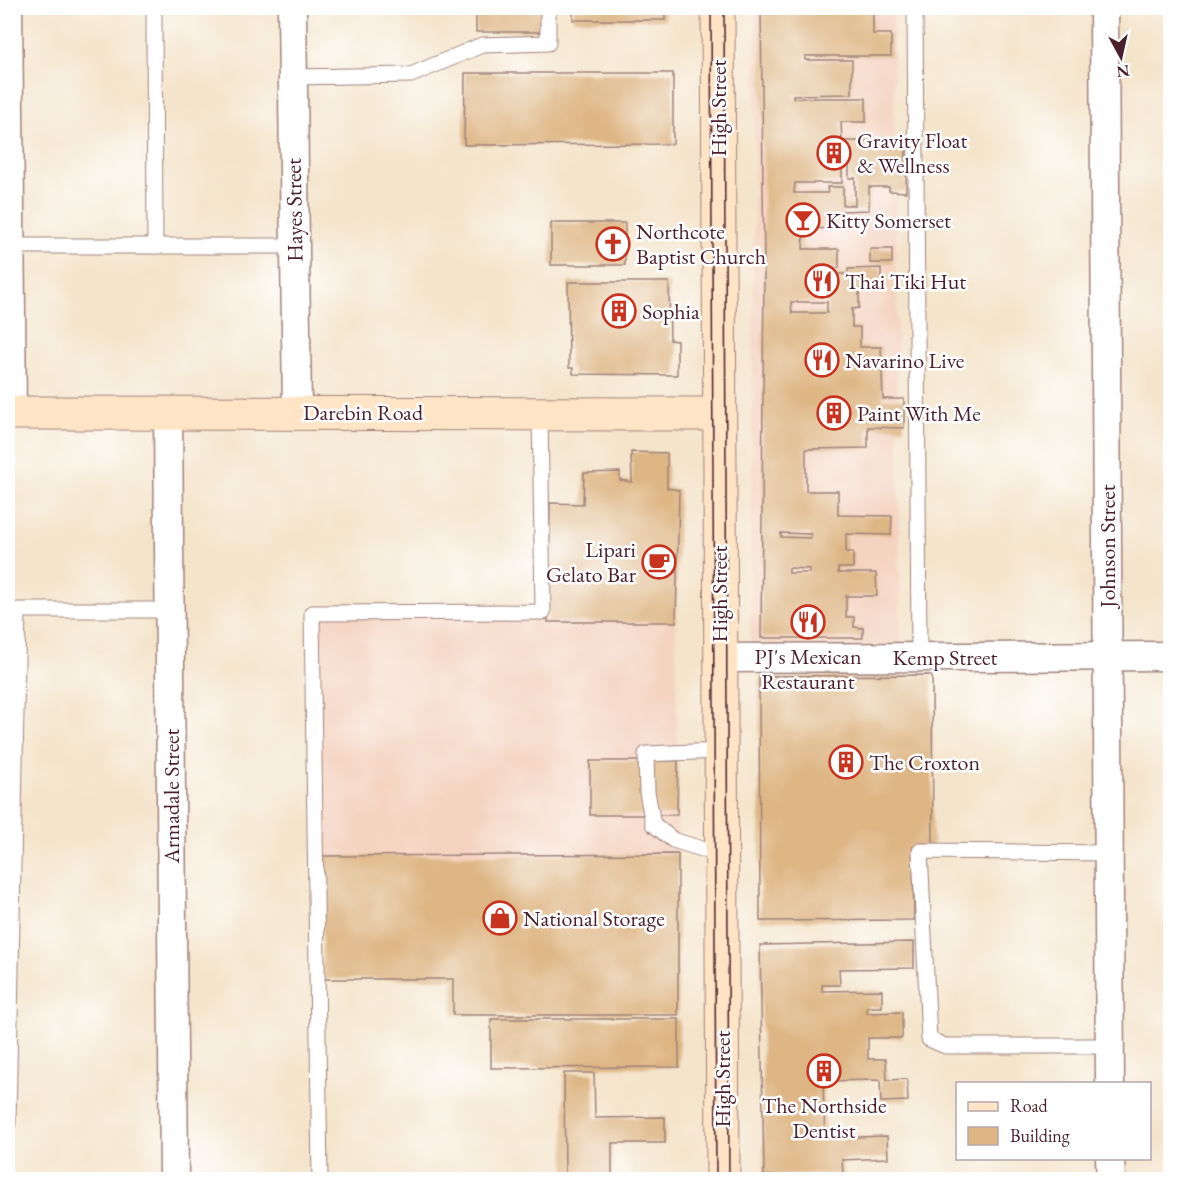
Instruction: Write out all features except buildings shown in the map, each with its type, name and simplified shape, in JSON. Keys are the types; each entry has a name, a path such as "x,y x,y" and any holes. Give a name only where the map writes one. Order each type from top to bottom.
{"main road":[{"name":"High Street","path":"718,8 723,1179"},
{"name":"Darebin Road","path":"10,413 719,414"}],"street":[{"path":"8,8 10,413"},
{"name":"Hayes Street","path":"292,8 297,412"},
{"name":"Johnson Street","path":"1104,8 1110,1082"},
{"name":"Armadale Street","path":"168,413 174,1179"},
{"name":"Kemp Street","path":"719,658 1170,656"},
{"path":"1110,1160 1111,1179"}],"lane":[{"path":"154,8 155,246"},
{"path":"293,77 411,75 482,45 548,44 548,8"},
{"path":"915,8 919,657"},
{"path":"9,246 294,246"},
{"path":"320,1179 312,613 543,612 540,413"},
{"path":"8,1123 18,610 170,610"},
{"path":"720,751 646,754 647,792 653,824 673,840 721,855"},
{"path":"1108,853 920,851 929,1039 945,1046 1110,1046"}],"shaded area":[{"path":"756,8 893,8 901,646 750,646"},
{"path":"312,613 676,622 678,854 322,856"}],"tram line":[{"path":"711,8 716,1180"},
{"path":"724,8 729,1180"}],"place":[{"name":"Gravity Float & Wellness","path":"834,153"},
{"name":"Kitty Somerset","path":"803,220"},
{"name":"Northcote Baptist Church","path":"613,244"},
{"name":"Thai Tiki Hut","path":"822,281"},
{"name":"Sophia","path":"619,311"},
{"name":"Navarino Live","path":"822,360"},
{"name":"Paint With Me","path":"834,413"},
{"name":"Lipari Gelato Bar","path":"659,562"},
{"name":"PJ's Mexican Restaurant","path":"808,622"},
{"name":"The Croxton","path":"846,762"},
{"name":"National Storage","path":"500,918"},
{"name":"The Northside Dentist","path":"824,1071"}]}
